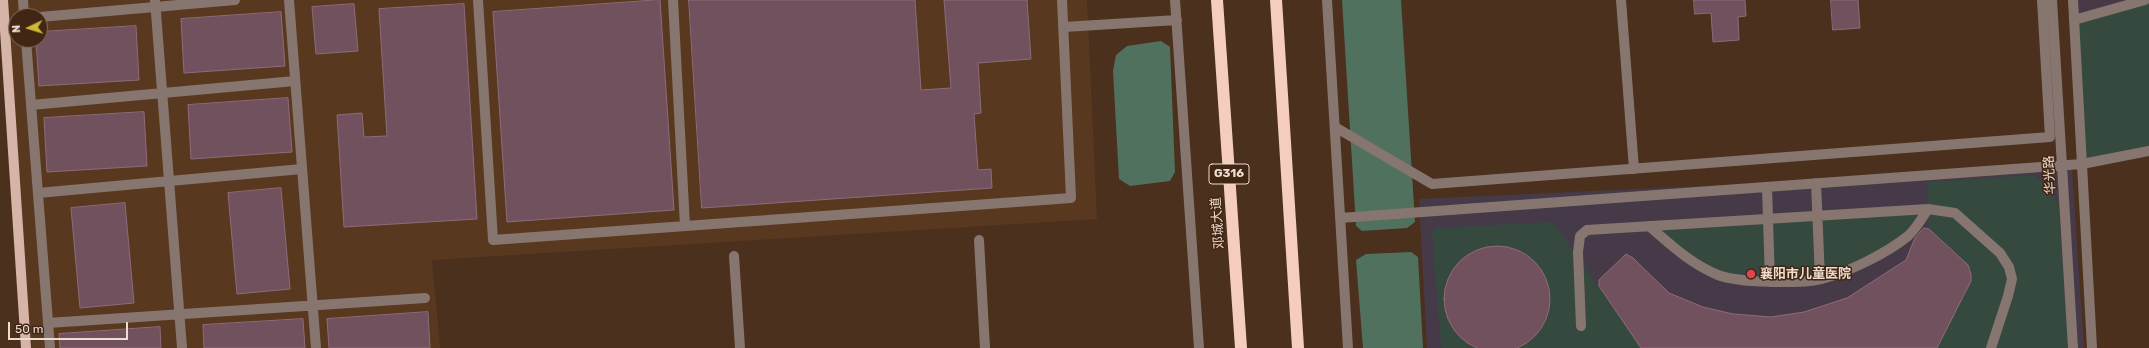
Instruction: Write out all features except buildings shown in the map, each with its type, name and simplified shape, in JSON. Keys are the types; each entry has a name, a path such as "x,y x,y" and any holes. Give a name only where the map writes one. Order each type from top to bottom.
{"highway":[{"name":"邓城大道","path":"1217,0 1241,348"},
{"path":"1276,0 1298,348"}],"main road":[{"path":"3,0 26,348"}],"street":[{"path":"48,16 155,3 235,0"},
{"path":"289,0 316,348"},
{"path":"478,0 493,240 1071,198 1062,0"},
{"path":"673,0 685,226"},
{"path":"1175,0 1199,348"},
{"path":"1327,0 1348,348"},
{"path":"1621,0 1634,169"},
{"path":"1335,127 1432,184 2050,137 2042,0"},
{"name":"华光路","path":"2052,0 2073,348"},
{"path":"2073,0 2092,348"},
{"path":"2074,20 2145,0"},
{"path":"155,3 182,348"},
{"path":"1064,27 1176,20"},
{"path":"26,48 50,348"},
{"path":"30,105 295,81"},
{"path":"1340,218 2082,164 2149,151"},
{"path":"38,193 302,169"},
{"path":"1816,183 1820,279"},
{"path":"1766,186 1770,282"},
{"path":"1649,226 1688,260 1719,276 1770,282 1820,279 1885,252 1909,235 1928,209"},
{"path":"1581,326 1578,252 1580,236 1587,230 1928,209 1956,213 2000,253 2009,267 2012,279 1991,348"},
{"path":"979,240 985,348"},
{"path":"734,256 740,348"},
{"path":"48,324 425,298"}],"shaded area":[{"path":"3,0 1087,0 1097,219 432,260 440,348 26,348"},
{"path":"2073,0 2145,0 2074,20"},
{"name":"襄阳市儿童医院","path":"2072,169 2084,348 1427,348 1419,199"}],"green space":[{"path":"1342,0 1401,0 1415,222 1407,228 1362,231 1356,226"},
{"path":"2149,0 2149,151 2082,164 2074,20"},
{"path":"1161,41 1170,47 1175,172 1170,181 1130,186 1119,179 1113,71 1116,55 1127,46"},
{"path":"2033,175 2051,188 2059,208 2068,348 1937,348 1971,281 1968,267 1929,229 1928,210 1909,235 1820,279 1719,276 1649,226 1928,209 1927,182"},
{"path":"1553,222 1641,348 1441,348 1432,232 1436,228"},
{"path":"1411,252 1418,257 1423,348 1363,348 1356,260 1366,254"}],"place":[{"name":"襄阳市儿童医院","path":"1751,274"}]}
